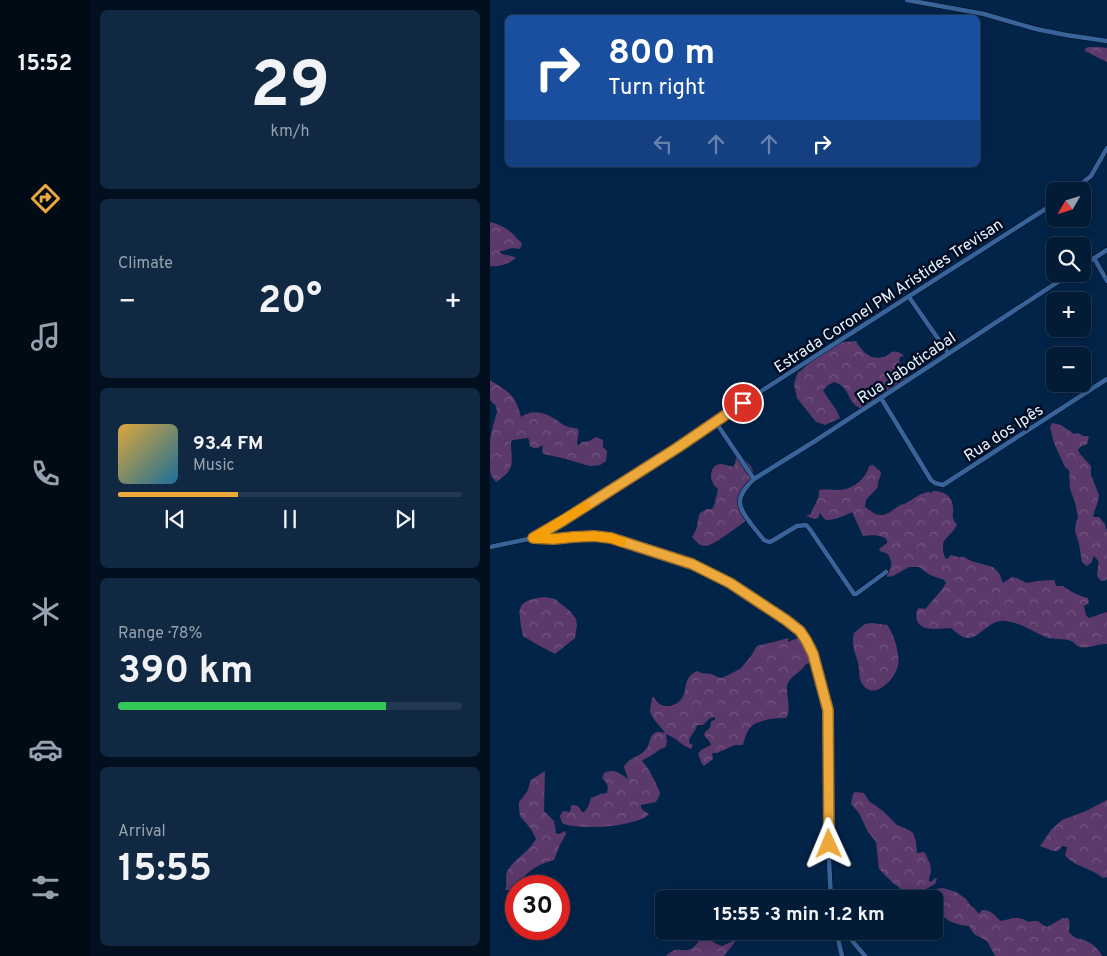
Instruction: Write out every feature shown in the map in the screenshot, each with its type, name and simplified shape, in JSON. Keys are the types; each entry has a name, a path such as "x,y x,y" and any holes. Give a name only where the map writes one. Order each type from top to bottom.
{"street":[{"path":"907,0 984,14 1058,34 1107,41"},
{"path":"1083,182 1091,176 1107,148"},
{"name":"Estrada Coronel PM Aristides Trevisan","path":"533,538 677,448 715,421 1046,209"},
{"path":"1091,260 1107,250"},
{"path":"1094,258 1107,281"},
{"name":"Rua Jaboticabal","path":"754,479 816,441 1058,282"},
{"path":"909,297 948,353"},
{"name":"Rua dos Ipês","path":"881,398 924,468 935,483 943,485 1107,379"},
{"path":"715,421 754,479 743,493 739,504 746,517 766,542 772,541 797,526 806,525 852,593 856,594 886,572"},
{"path":"490,547 533,538 554,539 594,536 611,538 692,564 730,583 800,631 813,654 828,710 831,890"},
{"path":"838,940 842,956"},
{"path":"852,940 865,956"}],"green space":[{"path":"1088,47 1107,48 1107,62 1085,51"},
{"path":"490,222 508,230 522,243 520,249 512,248 499,252 516,258 504,265 490,266"},
{"path":"856,341 864,352 872,357 881,358 891,352 899,352 904,356 900,357 901,366 892,378 898,379 914,375 863,409 857,407 844,388 834,382 823,390 840,418 825,425 816,422 797,398 794,384 798,372 813,358 836,343"},
{"path":"490,380 510,394 519,409 521,417 534,412 542,413 569,427 578,429 578,446 582,442 596,437 603,440 603,447 607,451 606,461 600,465 590,466 544,454 542,452 543,445 534,448 530,446 528,438 513,440 511,442 512,460 510,469 496,482 490,471 490,439 497,412 496,406 490,400"},
{"path":"1052,423 1061,425 1074,434 1078,433 1083,436 1089,436 1087,444 1078,450 1091,466 1091,475 1099,495 1093,516 1099,517 1105,524 1107,531 1107,579 1104,581 1101,581 1097,576 1099,562 1095,557 1093,556 1092,562 1087,566 1082,562 1075,531 1078,518 1070,489 1069,470 1065,467 1054,443 1050,428"},
{"path":"740,456 747,462 753,472 742,497 747,520 714,543 705,546 701,545 692,537 697,528 700,513 707,509 712,509 714,506 718,489 712,480 711,474 713,469 720,464 733,467 736,457"},
{"path":"873,465 881,474 878,487 866,500 865,507 875,514 882,515 889,513 923,493 931,493 933,491 944,493 950,497 953,504 953,518 957,525 945,539 943,551 945,558 947,559 951,555 964,557 993,567 999,573 1003,583 1012,577 1027,583 1054,580 1056,586 1063,586 1075,594 1088,598 1089,603 1084,606 1086,615 1089,618 1107,612 1107,644 1080,647 1071,641 1048,638 1022,626 1005,621 994,623 971,638 963,637 951,628 932,629 918,623 916,617 917,610 927,607 943,588 946,583 944,580 930,575 919,567 909,567 893,576 887,577 891,566 890,559 888,554 879,549 887,543 887,540 873,535 863,536 852,512 829,520 826,520 820,513 818,518 815,519 806,516 811,514 819,490 844,490 849,488 858,483 865,475 869,466"},
{"path":"535,598 555,599 571,612 576,619 575,638 555,654 523,636 521,627 520,608 523,604"},
{"path":"865,624 887,625 892,633 898,655 898,665 893,676 884,686 873,690 868,689 861,683 853,641 854,633"},
{"path":"789,638 789,642 798,638 806,639 813,642 817,647 813,650 811,662 805,665 788,683 789,710 786,718 770,719 754,724 749,729 743,745 735,745 717,753 712,753 713,759 704,766 698,754 701,750 711,745 704,735 710,728 711,721 715,720 715,717 710,718 703,725 697,725 689,740 689,743 693,745 691,749 666,734 666,747 642,761 660,792 656,802 641,805 641,808 649,814 633,822 620,825 580,827 562,823 560,816 563,811 570,812 573,805 578,806 584,812 591,798 607,793 607,784 602,778 604,773 614,771 628,779 624,767 626,764 646,749 653,734 657,732 665,733 651,713 652,697 665,706 674,705 682,699 687,681 697,671 720,678 724,677 740,669 757,646"},
{"path":"545,771 544,811 554,821 556,833 559,834 565,831 566,834 554,860 541,864 526,875 506,875 508,870 536,839 531,829 520,816 519,808 519,802 527,792 531,780"},
{"path":"855,792 864,793 869,801 883,811 897,825 913,833 917,853 925,853 930,865 929,881 937,879 935,884 924,890 902,890 879,869 876,842 868,832 859,813 851,804"},
{"path":"1107,800 1107,877 1103,878 1069,859 1065,855 1067,847 1062,846 1058,851 1053,851 1040,846 1051,830 1062,820 1086,811"},
{"path":"943,888 956,892 966,899 979,914 982,910 989,911 1001,921 1018,918 1028,922 1038,921 1047,927 1063,918 1068,918 1071,935 1092,945 1102,956 995,956 987,941 974,934 969,926 950,921 943,917 943,890 934,890 936,889"},
{"path":"700,940 710,940 722,946 735,940 724,956 666,956 673,951 691,949"}],"slow traffic":[{"path":"586,506 533,538 554,539 594,536 611,538 622,542"}],"route":[{"path":"743,403 677,448 533,538 554,539 594,536 611,538 692,564 730,583 800,631 813,654 828,710 829,844"}]}
